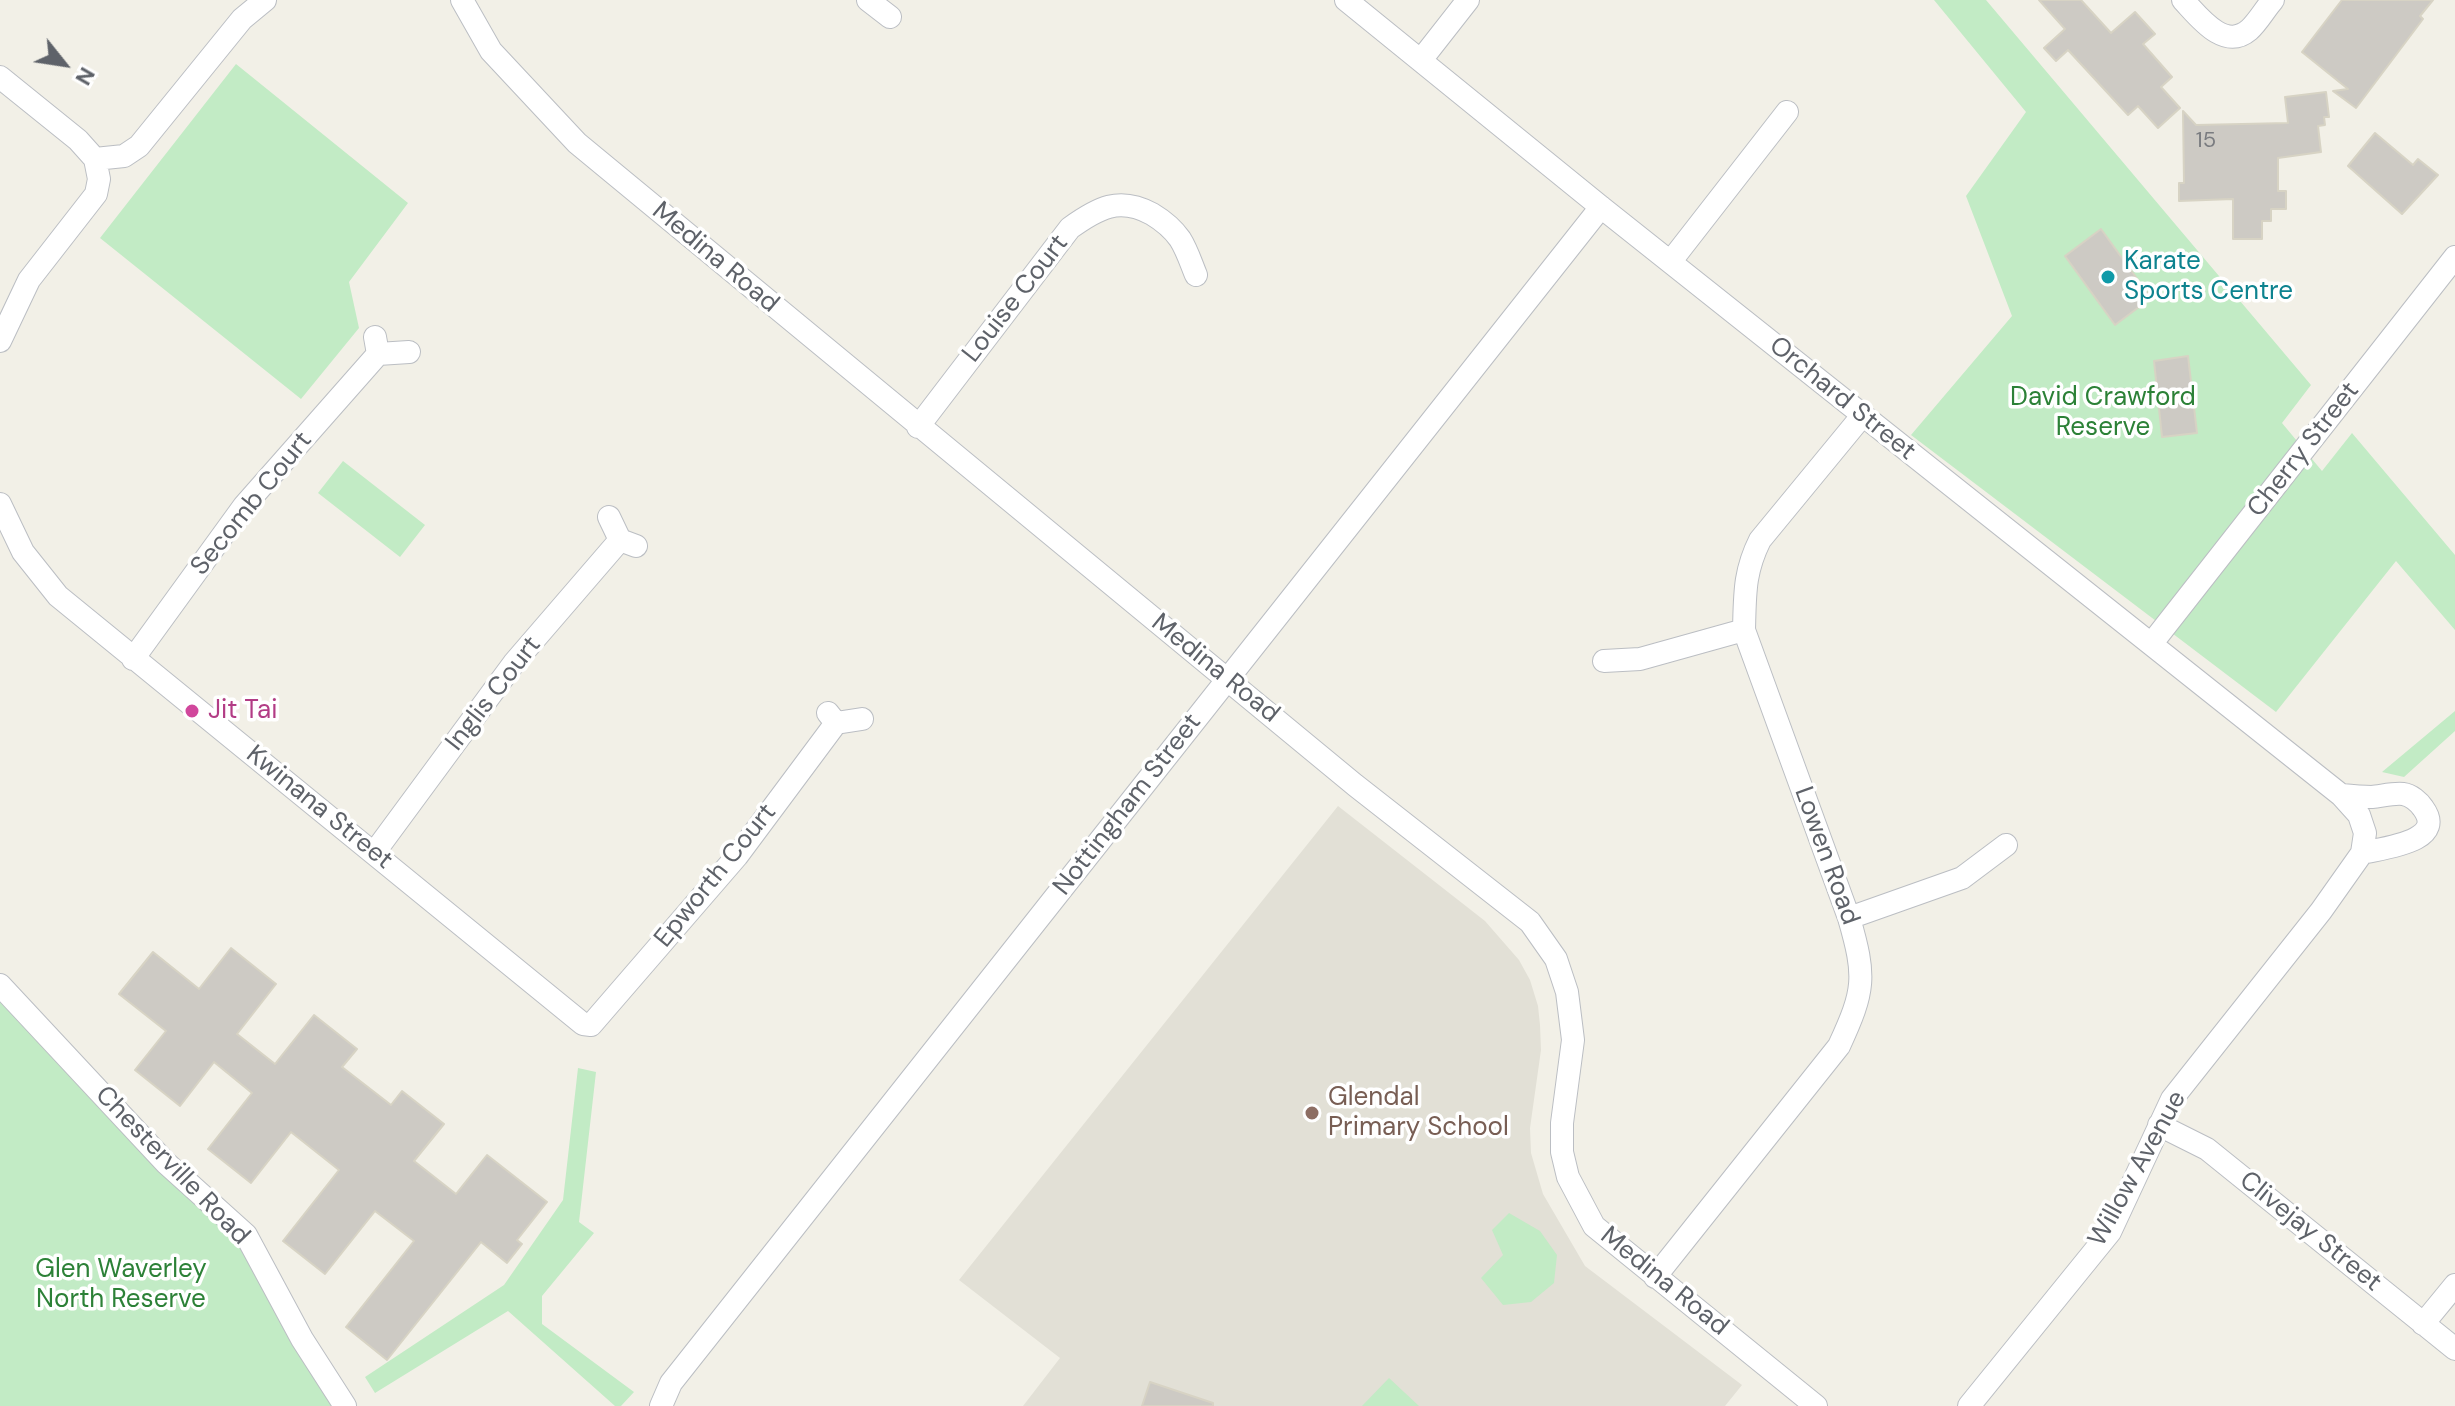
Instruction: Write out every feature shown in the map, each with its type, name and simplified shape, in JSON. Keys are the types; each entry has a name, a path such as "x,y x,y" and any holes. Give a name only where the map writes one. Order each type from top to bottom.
{"street":[{"path":"95,159 124,156 139,146 242,19 265,0"},
{"name":"Medina Road","path":"462,0 491,51 577,143 1355,785 1530,922 1556,959 1567,992 1573,1040 1562,1123 1562,1152 1568,1177 1594,1226 1816,1406"},
{"path":"868,0 890,17"},
{"name":"Orchard Street","path":"1346,0 1862,416 2341,795 2359,815 2365,833 2362,853"},
{"path":"1421,60 1468,0"},
{"path":"2183,0 2219,34 2234,37 2248,31 2273,0"},
{"path":"0,77 78,140 95,159 99,179 96,194 29,280 0,341"},
{"path":"1671,261 1787,112"},
{"name":"Louise Court","path":"918,427 1070,228 1092,212 1115,205 1136,206 1161,219 1180,239 1196,275"},
{"name":"Nottingham Street","path":"661,1406 671,1383 1601,207"},
{"name":"Cherry Street","path":"2152,643 2455,257"},
{"name":"Secomb Court","path":"133,659 244,506 376,346 409,352"},
{"name":"Lowen Road","path":"1655,1277 1839,1046 1855,1010 1862,978 1849,918 1744,630 1745,583 1749,562 1760,540 1862,416"},
{"name":"Kwinana Street","path":"0,504 23,552 58,596 583,1024 591,1025"},
{"name":"Inglis Court","path":"374,853 514,663 628,543 609,517"},
{"path":"1604,661 1640,659 1744,630"},
{"name":"Epworth Court","path":"591,1025 737,856 831,717 862,719"},
{"path":"2341,795 2369,797 2405,794 2420,803 2427,813 2428,825 2422,837 2362,853"},
{"path":"1849,918 1962,878 2006,845"},
{"name":"Willow Avenue","path":"1969,1406 2110,1232 2172,1099 2321,911 2362,853"},
{"name":"Chesterville Road","path":"0,985 166,1163 246,1235 302,1339 345,1406"},
{"name":"Clivejay Street","path":"2159,1125 2207,1149 2455,1349"},
{"path":"2423,1324 2455,1285"}],"shaded area":[{"name":"Glendal Primary School","path":"1338,806 1485,921 1519,960 1530,980 1540,1025 1541,1050 1530,1128 1531,1153 1543,1194 1585,1266 1742,1385 1725,1406 1023,1406 1060,1358 959,1280"}],"green space":[{"name":"David Crawford Reserve","path":"1934,0 1986,0 2311,385 2282,423 2322,471 2352,433 2455,555 2455,630 2396,561 2276,712 1911,435 2012,316 1966,196 2026,112"},
{"path":"236,64 408,203 349,282 359,328 301,399 100,238"},
{"path":"343,461 425,525 400,557 318,493"},
{"path":"2455,711 2455,731 2404,777 2382,772"},
{"name":"Glen Waverley North Reserve","path":"0,985 246,1235 345,1406 0,1406"},
{"path":"578,1068 596,1072 579,1222 594,1233 542,1296 542,1324 634,1392 621,1406 615,1406 508,1311 375,1393 365,1377 504,1285 563,1200"},
{"path":"1509,1213 1540,1231 1557,1255 1554,1283 1531,1302 1503,1305 1481,1278 1503,1255 1492,1230"},
{"path":"1389,1378 1419,1406 1362,1406"}],"building":[{"path":"2039,0 2081,0 2111,33 2135,12 2155,34 2143,44 2172,77 2161,87 2180,108 2158,128 2138,106 2128,115 2068,50 2056,61 2044,48 2065,29"},
{"path":"2342,0 2433,0 2420,16 2423,19 2356,108 2333,91 2348,89 2302,52"},
{"path":"2326,92 2329,117 2324,117 2325,125 2318,126 2321,152 2278,158 2278,191 2286,191 2286,209 2271,209 2271,221 2262,221 2262,239 2233,239 2233,199 2179,201 2179,183 2184,183 2183,111 2196,125 2288,123 2285,97"},
{"path":"2375,133 2413,165 2418,159 2438,175 2402,214 2348,166"},
{"name":"Karate Sports Centre","path":"2101,229 2151,298 2115,325 2065,256"},
{"path":"2188,356 2197,433 2162,437 2154,361"},
{"path":"231,948 276,984 237,1034 275,1064 314,1015 357,1049 342,1067 391,1105 402,1091 444,1124 414,1161 456,1194 487,1155 547,1202 517,1240 522,1244 507,1263 481,1242 387,1360 346,1327 414,1241 375,1211 325,1274 283,1241 339,1170 291,1132 251,1183 208,1149 252,1093 214,1062 180,1106 135,1070 166,1031 119,994 153,952 199,989"},
{"path":"1150,1382 1213,1403 1213,1406 1142,1406"}],"place":[{"name":"Karate Sports Centre","path":"2108,277"},
{"name":"Jit Tai","path":"192,711"},
{"name":"Glendal Primary School","path":"1312,1113"}]}
